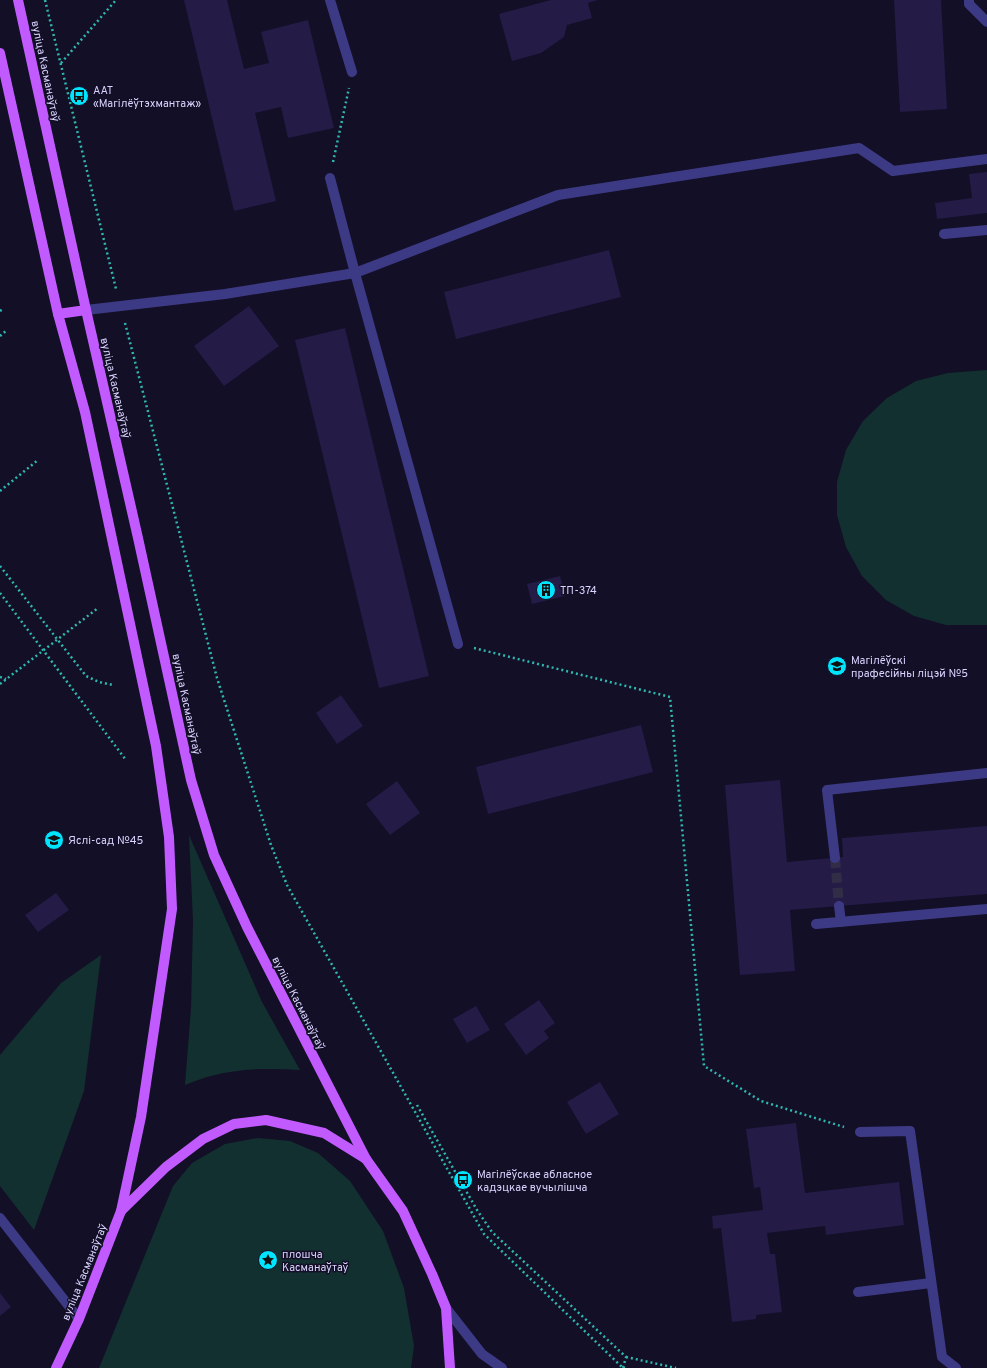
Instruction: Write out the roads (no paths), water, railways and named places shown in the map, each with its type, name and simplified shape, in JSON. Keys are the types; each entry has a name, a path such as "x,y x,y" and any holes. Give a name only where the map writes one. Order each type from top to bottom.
{"main road":[{"name":"вуліца Касманаўтаў","path":"18,0 191,780 214,855 247,927 366,1159 403,1211 432,1274 446,1308 450,1368"},
{"name":"вуліца Касманаўтаў","path":"0,53 58,314 86,412 156,746 170,837 172,909 141,1117 121,1211 79,1319 56,1368"},
{"path":"58,314 86,310"},
{"path":"121,1211 166,1168 202,1139 234,1124 266,1120 324,1133 366,1159"}],"street":[{"path":"330,0 352,72"},
{"path":"969,0 969,4 987,22"},
{"path":"86,310 225,294 355,273 558,195 859,148 893,171 987,159"},
{"path":"330,178 458,644"},
{"path":"944,234 987,230"},
{"path":"835,858 827,790 987,773"},
{"path":"839,906 841,922"},
{"path":"816,924 987,909"},
{"path":"860,1132 910,1131 942,1357 956,1368"},
{"path":"0,1218 79,1319"},
{"path":"858,1292 931,1283"},
{"path":"446,1308 482,1354 502,1368"}],"tunnel":[{"path":"835,858 839,906"}],"place":[{"name":"ААТ «Магілёўтэхмантаж»","path":"79,96"},
{"name":"ТП-374","path":"546,590"},
{"name":"Магілёўскі прафесійны ліцэй №5","path":"837,666"},
{"name":"Яслі-сад №45","path":"54,840"},
{"name":"Магілёўскае абласное кадэцкае вучылішча","path":"463,1180"},
{"name":"плошча Касманаўтаў","path":"268,1260"}]}
